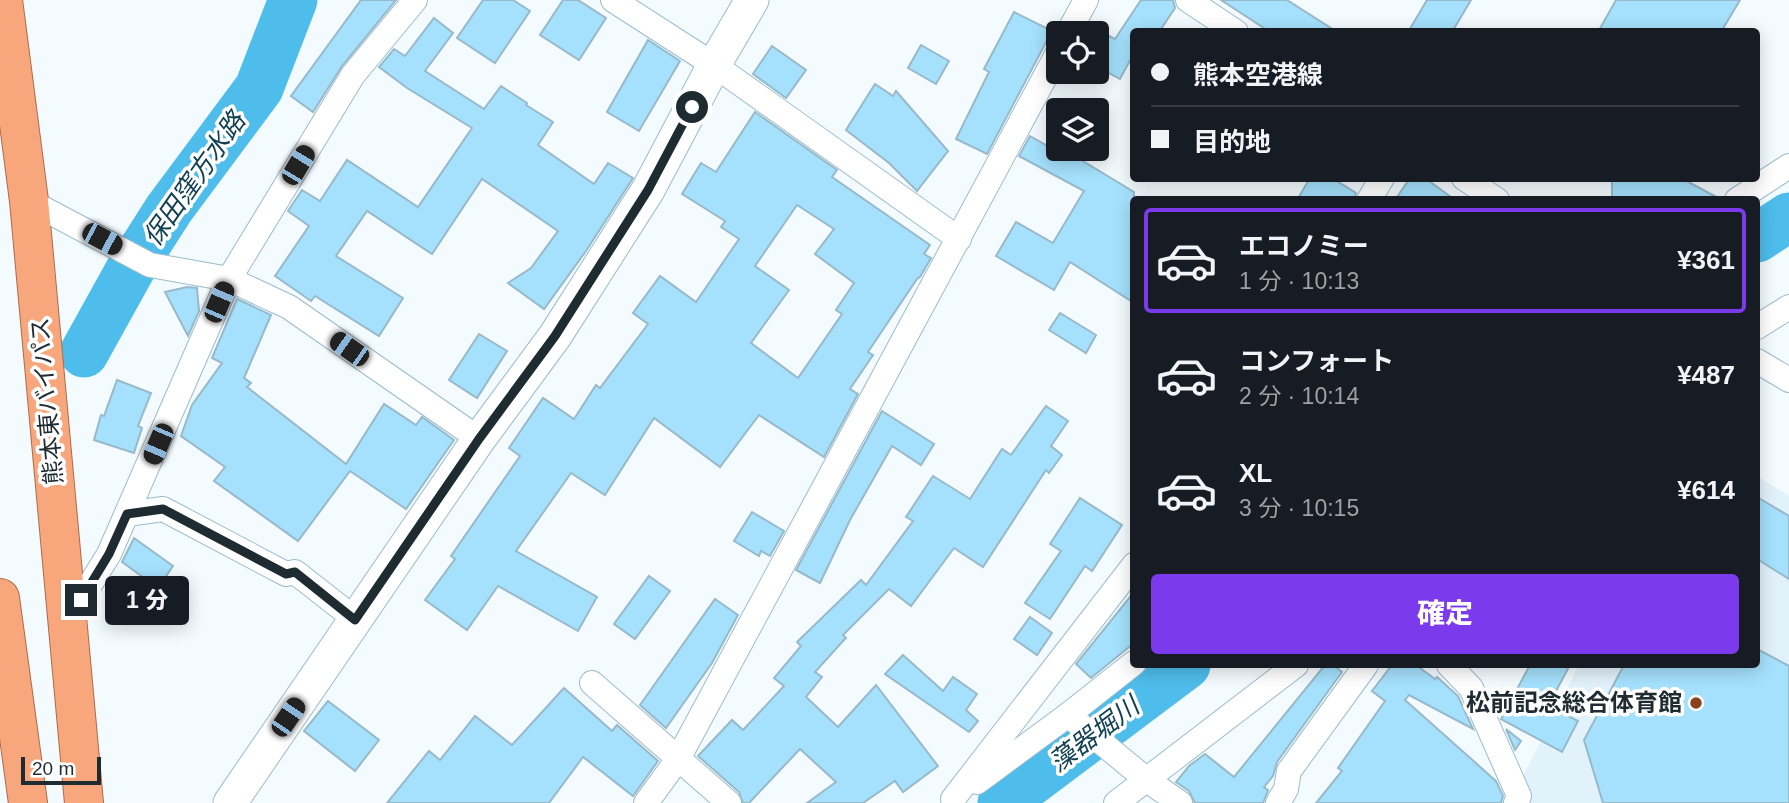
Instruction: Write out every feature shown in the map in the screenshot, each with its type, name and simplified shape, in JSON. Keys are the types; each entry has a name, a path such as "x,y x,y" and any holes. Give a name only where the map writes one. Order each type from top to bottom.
{"highway":[{"name":"熊本東バイパス","path":"3,0 29,201 84,803"},
{"path":"0,598 7,712 28,803"}],"main road":[{"path":"230,803 479,439 555,336 648,190 714,65 752,0"}],"street":[{"path":"66,622 109,554 229,279 353,75 415,0"},
{"path":"613,0 714,65 959,239"},
{"path":"1075,21 1086,0"},
{"path":"1188,0 1230,28"},
{"path":"646,803 678,758 1046,75"},
{"path":"1743,196 1789,166"},
{"path":"1470,182 1491,196"},
{"path":"29,201 150,265 229,279 289,307 479,439"},
{"path":"1760,325 1789,307"},
{"path":"1760,363 1789,380"},
{"path":"127,514 163,509 286,574 295,572 355,620"},
{"path":"951,801 1130,570"},
{"path":"951,801 1075,720 1130,667"},
{"path":"1116,803 1292,668"},
{"path":"1278,803 1286,789 1289,771 1364,668"},
{"path":"1452,668 1471,688 1519,796 1516,803"},
{"path":"592,683 729,803"},
{"path":"1075,720 1147,780 1180,803"}],"shaded area":[{"name":"松前記念総合体育館","path":"1760,478 1789,496 1789,803 1529,803 1532,798 1523,776 1577,668 1760,668"}],"building":[{"path":"361,0 396,0 342,66 313,112 291,96"},
{"path":"483,0 513,0 530,11 495,63 457,38"},
{"path":"563,0 578,0 606,18 579,60 540,35"},
{"path":"1141,0 1173,0 1175,8 1162,28 1130,28 1130,60 1120,79 1109,73 1109,36 1115,39"},
{"path":"1221,0 1287,0 1331,28 1264,28"},
{"path":"1427,0 1471,0 1454,28 1410,28"},
{"path":"1616,0 1740,0 1723,28 1600,28"},
{"path":"1014,12 1046,28 1046,42 987,154 956,139 989,72 984,69"},
{"path":"434,18 453,33 425,71 484,109 501,86 527,103 526,105 553,122 538,145 594,184 608,163 633,178 586,251 544,309 508,283 531,268 558,231 482,179 432,254 367,211 336,256 403,298 379,336 315,296 311,301 275,276 309,226 288,211 302,190 320,201 347,160 418,207 472,128 407,88 379,67 394,49 405,56"},
{"path":"648,40 680,61 639,131 607,112"},
{"path":"921,45 949,61 936,84 908,68"},
{"path":"772,46 806,70 786,98 753,74"},
{"path":"875,84 893,96 896,91 948,151 917,191 889,163 846,130"},
{"path":"755,112 837,170 832,177 930,245 924,254 931,258 868,352 873,355 850,389 858,394 824,457 759,415 720,467 654,418 605,495 571,473 516,551 597,597 578,631 498,586 467,630 425,600 455,559 451,556 520,456 509,448 543,398 574,419 596,385 600,388 648,324 633,313 660,276 696,302 739,239 721,227 725,221 682,194 701,163 716,172","holes":["797,205 834,229 815,254 854,283 836,310 842,314 798,378 751,343 789,290 755,266"]},
{"path":"1030,136 1046,145 1046,161 1083,161 1134,192 1134,196 1130,196 1130,300 1070,262 1054,290 996,256 1016,222 1053,243 1084,191 1019,156"},
{"path":"1308,182 1338,182 1356,193 1355,196 1299,196"},
{"path":"1407,182 1430,182 1450,196 1398,196"},
{"path":"1612,182 1688,182 1715,196 1612,196"},
{"path":"187,287 197,288 199,311 188,336 165,292"},
{"path":"237,299 271,315 244,378 251,383 247,387 346,464 384,404 416,425 422,417 454,440 406,509 350,471 298,541 214,481 225,467 181,436 192,405 222,363 212,358"},
{"path":"1060,313 1096,335 1086,353 1049,330"},
{"path":"479,334 507,351 477,398 449,380"},
{"path":"117,380 151,393 138,426 142,428 134,453 94,440 101,415 104,416"},
{"path":"1046,406 1068,421 1051,446 1062,455 1049,473 1046,470 983,567 954,548 911,606 889,589 843,635 846,638 815,672 822,677 806,697 838,727 876,685 938,766 903,792 895,781 863,803 807,803 836,782 800,749 749,803 743,803 739,792 698,756 732,720 743,730 784,686 774,678 801,646 797,642 861,580 866,585 913,521 906,517 933,476 970,499 1002,449 1011,455"},
{"path":"882,411 934,444 921,465 892,446 850,520 820,583 796,570"},
{"path":"1080,498 1122,525 1092,571 1085,566 1050,619 1025,603 1061,551 1050,544"},
{"path":"1760,499 1789,516 1789,579 1760,561"},
{"path":"752,512 784,531 770,556 761,551 759,556 734,541"},
{"path":"134,538 173,566 158,588 122,562"},
{"path":"649,576 670,591 635,639 614,624"},
{"path":"1130,597 1130,646 1091,678 1076,664"},
{"path":"715,599 738,615 712,663 666,728 640,705"},
{"path":"1030,617 1052,633 1037,655 1014,639"},
{"name":"松前記念総合体育館","path":"1760,651 1789,666 1789,803 1603,803 1584,740 1622,668 1760,668"},
{"path":"903,655 943,691 953,677 977,694 966,710 978,721 969,732 885,674"},
{"path":"1323,668 1337,668 1342,672 1277,762 1273,776 1264,787 1268,790 1263,803 1195,803 1189,791 1176,782 1189,766 1205,754 1234,777"},
{"path":"1390,668 1420,668 1435,679 1437,677 1458,696 1473,729 1409,695 1405,700 1496,781 1503,796 1501,803 1316,803 1342,771 1338,768 1385,701 1372,691"},
{"path":"1528,668 1568,668 1548,706 1578,721 1562,752 1501,719"},
{"path":"564,688 612,731 617,725 658,761 633,796 583,757 549,803 387,803 429,751 440,760 475,716 512,745"},
{"path":"328,701 379,740 355,771 304,731"},
{"path":"1506,729 1521,741 1515,750"}],"waterway":[{"name":"保田窪方水路","path":"84,353 130,270 169,209 259,88 293,0"},
{"name":"藻器堀川","path":"1760,236 1789,217"},
{"name":"藻器堀川","path":"1002,803 1182,668"}],"place":[{"name":"松前記念総合体育館","path":"1696,703"}],"route":[{"path":"81,600 109,554 127,514 163,509 286,574 295,572 355,620 479,439 555,336 648,190 692,107"}]}
